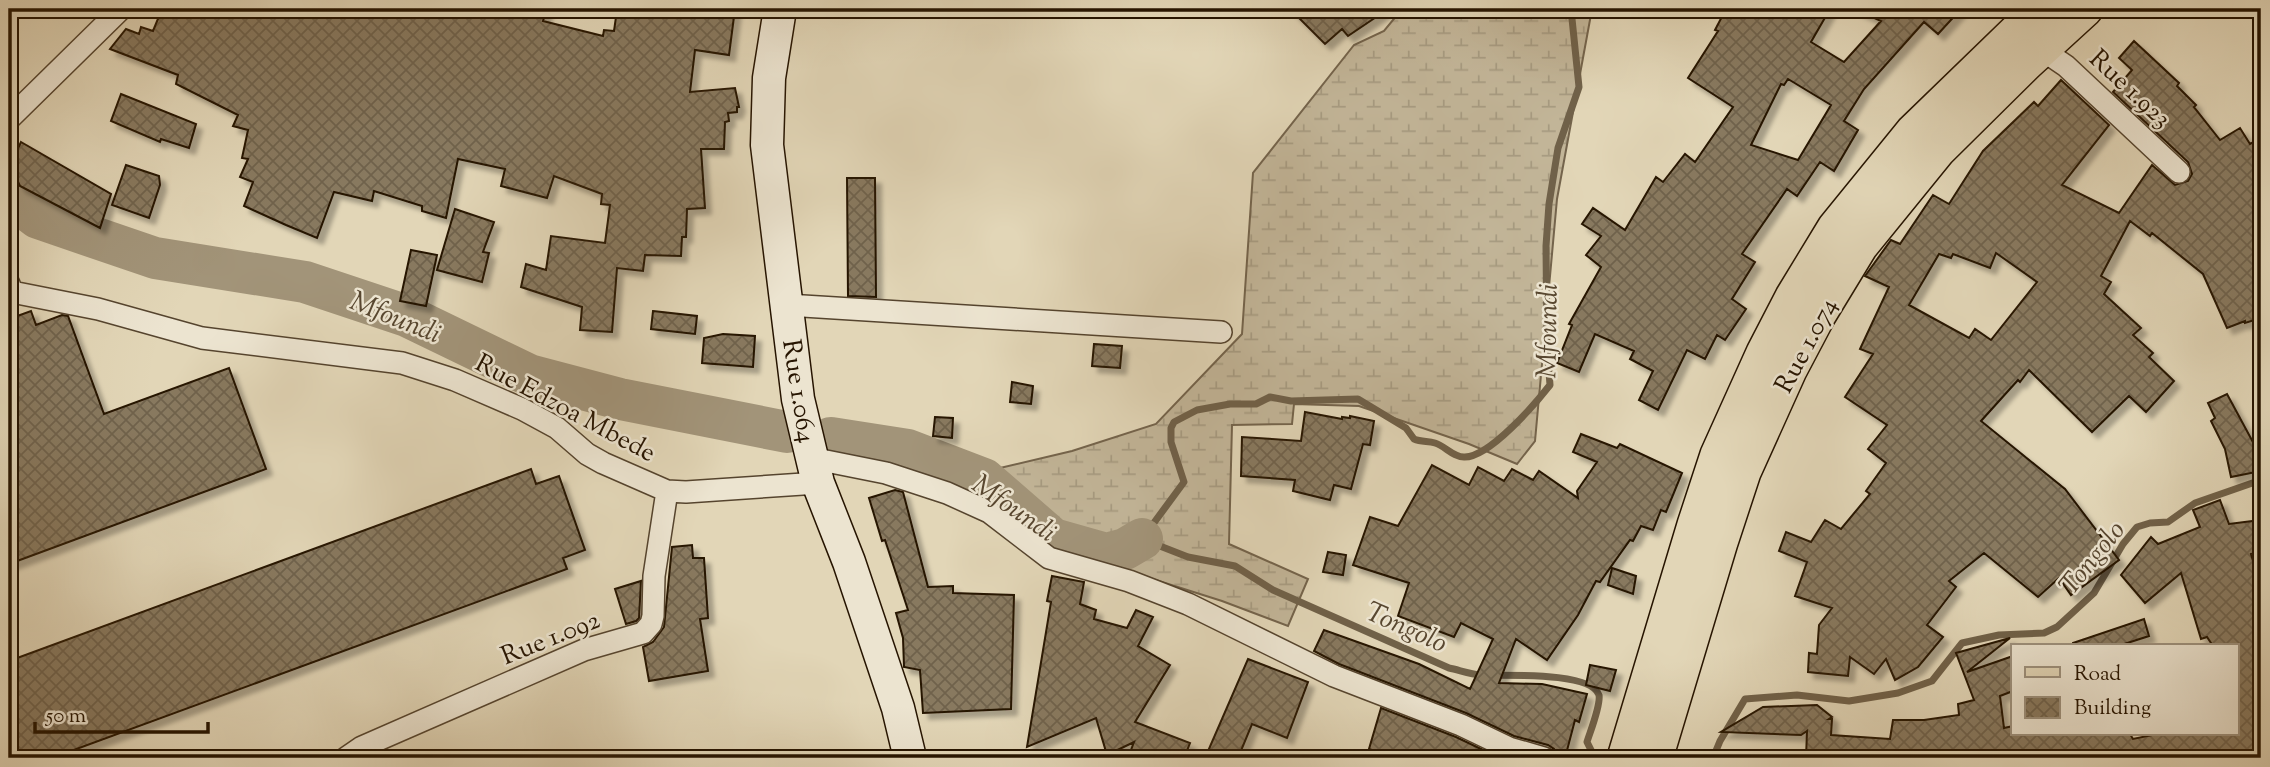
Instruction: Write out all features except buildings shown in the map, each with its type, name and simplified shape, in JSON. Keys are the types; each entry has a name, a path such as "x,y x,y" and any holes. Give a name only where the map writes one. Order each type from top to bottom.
{"main road":[{"name":"Rue 1.064","path":"780,9 769,78 766,145 798,399 814,471 849,562 898,708 910,758"},
{"name":"Rue 1.074","path":"1655,758 1743,472 1789,370 1818,315 1860,246 2024,51 2040,9"},
{"name":"Rue 1.074","path":"1625,758 1718,455 1770,341 1835,228 1913,132 2085,9"}],"street":[{"path":"9,119 121,9"},
{"name":"Rue 1.923","path":"2024,51 2066,66 2179,172"},
{"name":"Rue Edzoa Mbede","path":"9,284 12,292 98,309 202,338 402,363 455,380 522,409 556,428 587,454 667,491 686,492 814,471 886,473 947,493 989,512 1049,558 1129,581 1188,604 1334,676 1461,725 1509,748 1544,758"},
{"path":"787,305 1221,332"},
{"name":"Rue 1.092","path":"346,758 362,747 584,650 643,633 652,624 654,576 667,491"}],"green space":[{"path":"1402,9 1592,9 1557,199 1535,441 1517,464 1469,444 1359,406 1294,404 1292,424 1232,425 1229,544 1308,579 1288,626 1222,601 1045,545 976,493 977,468 1000,468 1072,451 1156,424 1242,334 1253,173 1354,45 1384,31"}],"waterway":[{"name":"Mfoundi","path":"1571,9 1579,87 1558,148 1549,204 1546,246 1550,385 1499,439 1486,449 1464,457 1435,443 1414,439 1406,428 1358,399 1291,401 1270,397 1256,404 1230,404 1197,410 1174,422 1171,428 1171,442 1184,482 1142,539 1188,557 1235,566 1273,590 1449,668 1481,675 1564,678 1593,687 1599,699 1587,742 1599,758"},
{"name":"Mfoundi","path":"9,196 38,218 155,258 305,282 407,316 529,375 620,399 787,432"},
{"name":"Mfoundi","path":"831,438 908,450 984,479 1053,539 1106,554 1125,549 1142,539"},
{"name":"Tongolo","path":"1713,758 1745,699 1797,695 1849,701 1898,693 1932,681 1962,643 1999,635 2044,633 2057,627 2094,593 2123,544 2137,527 2168,522 2195,503 2261,480"}]}
